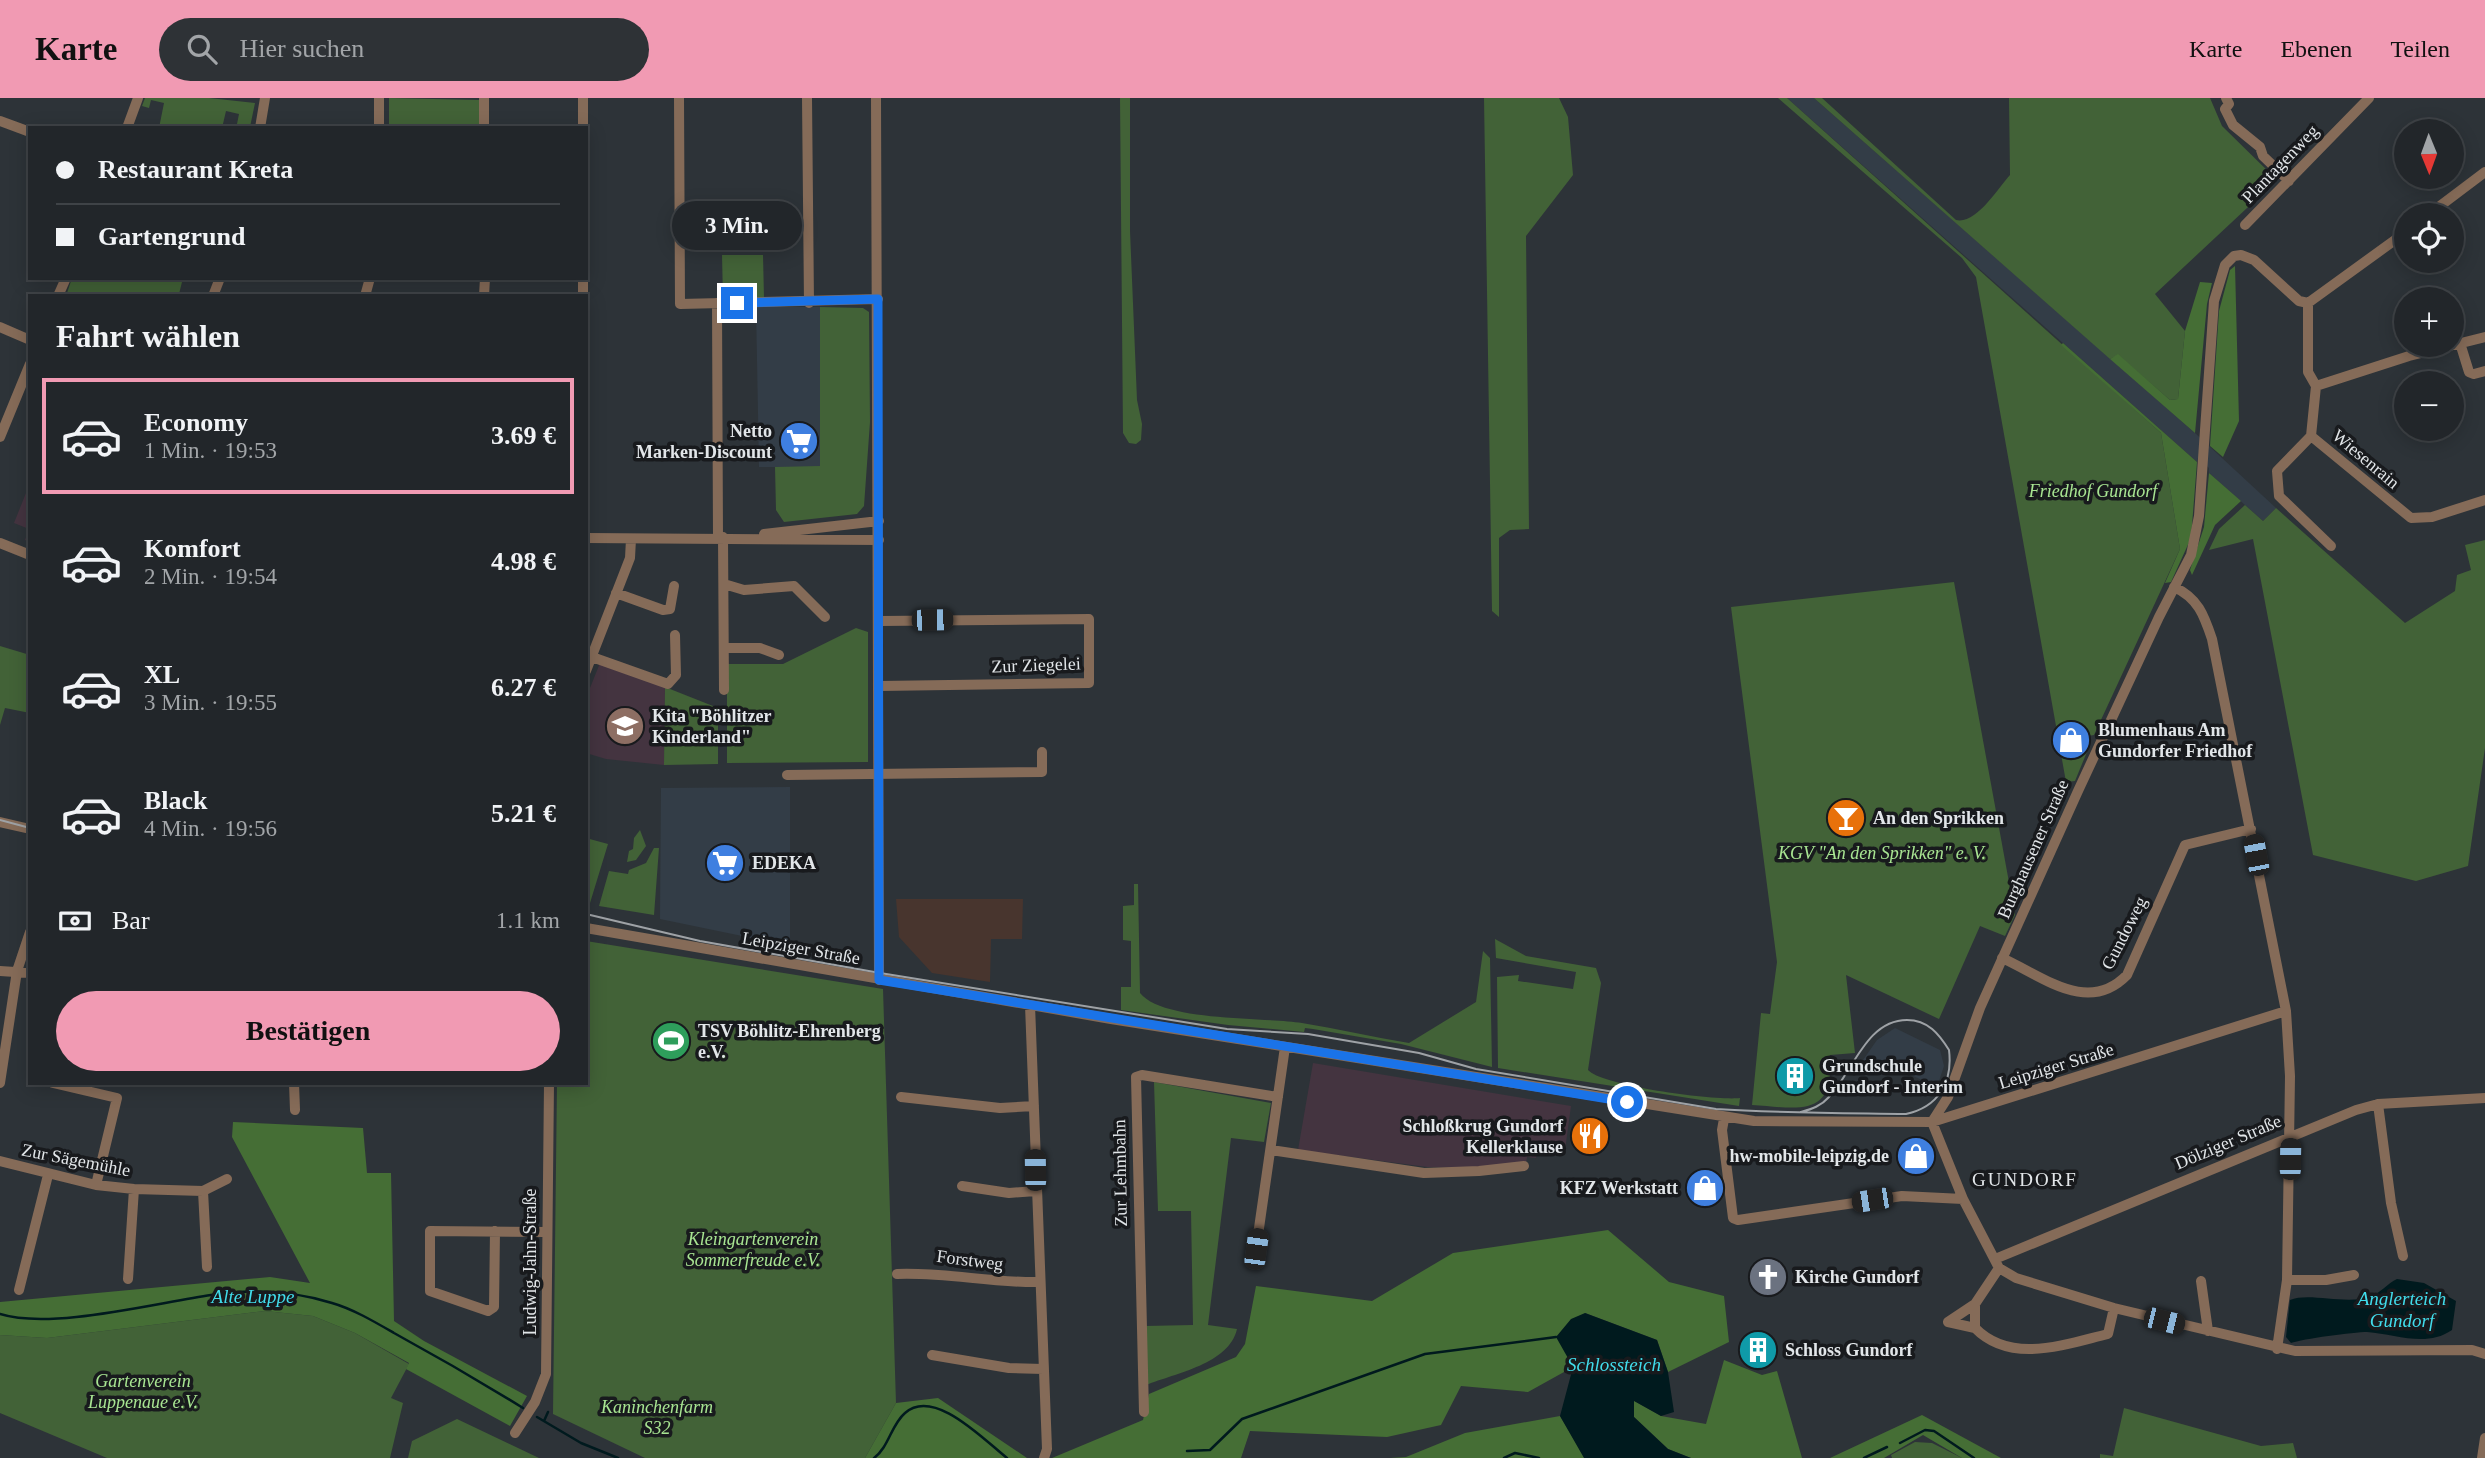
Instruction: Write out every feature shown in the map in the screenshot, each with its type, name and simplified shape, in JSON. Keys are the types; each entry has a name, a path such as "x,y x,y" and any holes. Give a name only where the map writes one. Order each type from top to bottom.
{"street":[{"path":"128,126 138,98"},
{"path":"260,126 265,98"},
{"path":"379,98 379,126"},
{"path":"484,98 484,126"},
{"path":"583,98 583,126"},
{"path":"679,98 680,304 809,303 878,299"},
{"path":"807,98 809,303"},
{"path":"876,98 880,621 879,980"},
{"path":"2226,98 2229,104 2225,109 2233,125 2260,147 2263,156 2289,181"},
{"name":"Plantagenweg","path":"2245,225 2368,99"},
{"path":"0,121 28,131"},
{"path":"2444,203 2485,172"},
{"path":"2308,303 2394,241"},
{"name":"Burghausener Straße","path":"1932,1122 1948,1097 1980,1008 2002,958 2191,555 2203,462 2211,347 2219,282 2225,265 2234,256 2241,255 2255,260 2299,301 2308,303"},
{"path":"717,303 724,690"},
{"name":"Wiesenrain","path":"2308,303 2308,372 2316,386 2311,436 2411,519 2432,517 2485,500"},
{"path":"0,327 28,339"},
{"path":"2464,342 2485,337"},
{"path":"2464,356 2469,372 2474,374 2485,370"},
{"path":"2316,386 2413,357"},
{"path":"0,437 28,369"},
{"path":"2311,436 2277,471 2278,496 2331,546"},
{"path":"736,538 879,521"},
{"path":"588,538 879,540"},
{"path":"588,666 630,558 631,538"},
{"path":"0,543 28,554"},
{"path":"723,584 744,590 794,586 825,617"},
{"path":"616,593 663,610 670,609 674,586"},
{"path":"2174,587 2190,594 2196,601 2212,639 2286,1011 2290,1135 2287,1280 2277,1349"},
{"name":"Zur Ziegelei","path":"880,621 1088,619 1089,683 880,686"},
{"path":"592,657 668,684 676,675 675,635"},
{"path":"724,648 760,648 779,654"},
{"path":"787,775 1042,772 1042,752"},
{"path":"0,822 28,829"},
{"name":"Gundoweg","path":"2002,958 2080,993 2095,994 2108,989 2127,975 2185,845 2251,829"},
{"name":"Leipziger Straße","path":"588,928 879,980 1724,1119 1819,1123 1932,1122 2286,1011"},
{"path":"0,1083 17,971 28,938"},
{"path":"0,971 28,973"},
{"path":"1030,1005 1047,1449 1044,1458"},
{"path":"1256,1249 1285,1047"},
{"name":"Zur Lehmbahn","path":"1144,1412 1136,1077 1142,1075 1278,1097"},
{"path":"62,1085 117,1098 96,1185"},
{"path":"294,1085 295,1110"},
{"name":"Ludwig-Jahn-Straße","path":"514,1433 535,1402 546,1374 549,1085"},
{"path":"901,1097 1000,1108 1034,1106"},
{"name":"Dölziger Straße","path":"1997,1264 2290,1135 2378,1104 2485,1098"},
{"path":"2378,1104 2392,1203 2403,1256"},
{"path":"1724,1119 1722,1130 1732,1218 1738,1220 1902,1196 1964,1199"},
{"path":"1932,1122 1964,1199 1997,1264 2016,1278 2114,1308 2277,1349 2317,1353 2472,1350 2485,1354"},
{"path":"1270,1150 1424,1172 1479,1171 1524,1166"},
{"name":"Zur Sägemühle","path":"0,1161 96,1185 203,1191"},
{"path":"19,1290 48,1175"},
{"path":"207,1267 203,1191 227,1178"},
{"path":"962,1186 1009,1193 1036,1191"},
{"path":"128,1279 134,1189"},
{"path":"495,1231 494,1307 488,1311 430,1291 430,1231 495,1231 547,1232"},
{"path":"1997,1264 1975,1304 1948,1322 1975,1328 2000,1344 2018,1349 2044,1349 2108,1334 2114,1308"},
{"name":"Forstweg","path":"897,1273 940,1272 1005,1283 1039,1282"},
{"path":"2287,1280 2326,1280 2354,1275"},
{"path":"2201,1281 2208,1331"},
{"path":"1975,1304 1975,1328"},
{"path":"932,1355 1009,1368 1043,1369"},
{"path":"2482,1458 2485,1438"}],"shaded area":[{"path":"1787,98 1814,98 2195,433 2276,508 2263,521 2209,473 2209,468 2198,458 2197,462"},
{"path":"756,307 820,307 820,467 759,467"},
{"path":"28,488 28,529 14,523"},
{"name":"Kita \"Böhlitzer Kinderland\"","path":"600,663 665,687 664,765 606,759 588,754 588,693"},
{"path":"790,787 790,946 660,919 661,788"},
{"path":"896,899 1023,899 1022,939 991,939 990,982 932,973 899,937"},
{"path":"1895,1028 1940,1050 1944,1066 1937,1087 1896,1068 1863,1060 1877,1040"},
{"path":"1313,1063 1571,1106 1565,1150 1538,1146 1536,1158 1527,1157 1526,1163 1464,1168 1427,1167 1298,1150"}],"green space":[{"path":"145,98 209,98 255,103 250,126 237,124 239,114 226,111 222,126 159,126 164,103 151,100 149,108 142,106"},
{"path":"389,98 479,100 479,126 389,126"},
{"path":"1120,98 1130,98 1130,231 1137,400 1142,424 1141,440 1136,444 1129,443 1123,433"},
{"path":"1484,98 1559,98 1568,117 1573,175 1526,236 1529,529 1510,530 1499,538 1499,617 1492,611"},
{"name":"Friedhof Gundorf","path":"1778,98 1787,98 2161,433 2180,549 2094,735 2087,736 2089,747 2075,781 2066,782 1976,277 1962,258"},
{"path":"1814,98 1822,98 1956,220 1964,220 1979,211 2010,175 2009,98 2210,98 2222,126 2277,180 2155,294 2185,331 2178,399 2170,400 2118,355 2110,359"},
{"path":"722,255 763,255 764,298 723,299"},
{"path":"2235,266 2239,421 2223,457 2210,446 2219,311 2230,270"},
{"path":"71,280 182,280 179,294 67,294"},
{"path":"2200,282 2212,283 2207,304 2195,433 2110,359 2118,354 2170,400 2178,399 2185,331"},
{"path":"820,307 863,308 869,312 870,422 864,506 857,514 784,522 776,510 775,467 820,466"},
{"path":"2063,343 2197,462 2191,538 2171,582 2165,583 2180,549 2161,433 2061,345"},
{"path":"2209,473 2241,501 2215,525 2192,575 2190,570 2204,527"},
{"path":"2245,505 2263,521 2276,508 2405,623 2455,591 2457,575 2471,570 2465,545 2485,540 2485,748 2468,866 2416,881 2313,855 2253,539 2209,550 2219,529"},
{"name":"KGV \"An den Sprikken\" e. V.","path":"1954,582 2015,915 2005,936 1980,926 1939,1019 1846,975 1855,1053 1830,1055 1827,1090 1820,1100 1811,1105 1752,1105 1761,1013 1770,1014 1777,962 1731,607"},
{"path":"856,628 868,632 868,762 727,763 727,664 783,664"},
{"path":"0,646 28,654 28,713 5,708 0,725"},
{"path":"665,687 718,708 718,764 664,765"},
{"path":"640,830 646,846 636,860 627,862 629,851 633,849 634,838"},
{"path":"588,839 608,844 588,902"},
{"path":"654,848 659,848 654,915 599,906 609,871 628,874 629,870 646,863"},
{"path":"1134,884 1138,884 1140,993 1152,1002 1192,1014 1302,1023 1409,1043 1476,1002 1483,951 1490,958 1492,1067 1401,1044 1313,1029 1305,1028 1304,1032 1228,1025 1121,1010 1121,987 1131,987 1131,941 1123,940 1123,906 1134,905"},
{"path":"1495,939 1526,956 1596,968 1601,983 1588,1070 1614,1082 1636,1087 1685,1095 1740,1098 1739,1106 1498,1068 1497,977 1519,975 1518,981 1573,989 1576,972 1496,958"},
{"name":"Kleingartenverein Sommerfreude e.V.","path":"588,941 883,989 896,1403 865,1458 645,1458 553,1414 557,1085 588,1085"},
{"path":"1154,1082 1271,1103 1264,1142 1231,1138 1208,1325 1237,1329 1232,1341 1224,1351 1200,1366 1146,1385 1145,1326 1193,1325 1191,1211 1158,1211"},
{"path":"233,1122 363,1128 367,1173 391,1173 394,1321 424,1341 527,1396 510,1426 406,1369 409,1363 355,1333 313,1316 265,1311 47,1338 0,1335 0,1302 270,1277 310,1283 232,1137"},
{"path":"1608,1230 1669,1282 1724,1296 1729,1342 1668,1372 1657,1340 1585,1313 1573,1367 1528,1392 1461,1386 1441,1425 1387,1437 1250,1431 1241,1458 1052,1458 1143,1420 1149,1394 1236,1357 1245,1344 1256,1286 1372,1301 1453,1253"},
{"name":"Gartenverein Luppenaue e.V.","path":"265,1311 313,1316 355,1333 409,1364 391,1398 403,1403 390,1458 107,1458 0,1413 0,1335 47,1338"},
{"path":"1724,1360 1762,1375 1777,1371 1802,1458 1691,1458 1668,1449 1634,1417 1633,1400 1661,1416 1706,1424"},
{"path":"938,1398 1027,1458 865,1458 896,1403"},
{"path":"2124,1408 2261,1446 2293,1443 2297,1458 2100,1458 2100,1454 2113,1456"},
{"path":"1922,1415 2001,1458 1962,1458 1923,1435 1884,1458 1830,1458"},
{"path":"1560,1416 1585,1458 1390,1458 1406,1457 1465,1433"},
{"path":"457,1419 539,1458 408,1458 412,1441"},
{"path":"1915,1442 1932,1443 1962,1458 1892,1458 1891,1455"}],"water":[{"name":"Anglerteich Gundorf","path":"2397,1279 2424,1283 2456,1301 2452,1330 2432,1338 2421,1339 2367,1332 2291,1343 2286,1337 2290,1300 2307,1297 2360,1299 2373,1296"},
{"name":"Schlossteich","path":"1585,1313 1657,1340 1668,1372 1674,1412 1661,1416 1634,1401 1634,1417 1668,1449 1691,1458 1584,1458 1560,1416 1573,1367 1556,1337 1571,1319"}],"waterway":[{"name":"Alte Luppe","path":"0,1314 47,1319 104,1314 226,1293 272,1292 302,1296 340,1306 364,1316 523,1408"},
{"path":"1187,1451 1210,1450 1242,1419 1425,1354 1556,1337"},
{"path":"874,1458 900,1418 917,1407 944,1411 972,1429 1007,1458"},
{"path":"544,1421 548,1412"},
{"name":"Alte Luppe","path":"537,1417 581,1443 618,1458"},
{"path":"1900,1443 1925,1430 1934,1431 1974,1458"},
{"path":"1864,1458 1887,1447"},
{"path":"1504,1458 1515,1453 1539,1458"}],"tram line":[{"path":"0,820 28,827"},
{"path":"588,914 700,941 880,973 1227,1029 1308,1034 1419,1053 1476,1069 1716,1109 1787,1112 1906,1114 1927,1106 1941,1092 1948,1073 1949,1050 1937,1033 1927,1025 1907,1020 1893,1022 1871,1038 1826,1100 1801,1112"}],"place":[{"name":"Netto Marken-Discount","path":"799,441"},
{"name":"Kita \"Böhlitzer Kinderland\"","path":"625,726"},
{"name":"Blumenhaus Am Gundorfer Friedhof","path":"2071,740"},
{"name":"An den Sprikken","path":"1846,818"},
{"name":"EDEKA","path":"725,863"},
{"name":"TSV Böhlitz-Ehrenberg e.V.","path":"671,1041"},
{"name":"Grundschule Gundorf - Interim","path":"1795,1076"},
{"name":"Schloßkrug Gundorf Kellerklause","path":"1590,1136"},
{"name":"hw-mobile-leipzig.de","path":"1916,1156"},
{"name":"KFZ Werkstatt","path":"1705,1188"},
{"name":"Kirche Gundorf","path":"1768,1277"},
{"name":"Schloss Gundorf","path":"1758,1350"}],"district":[{"name":"GUNDORF","path":"2025,1179"}],"route":[{"path":"737,303 878,299 879,980 1627,1102"}],"park label":[{"name":"Kaninchenfarm S32","path":"657,1417"}]}
